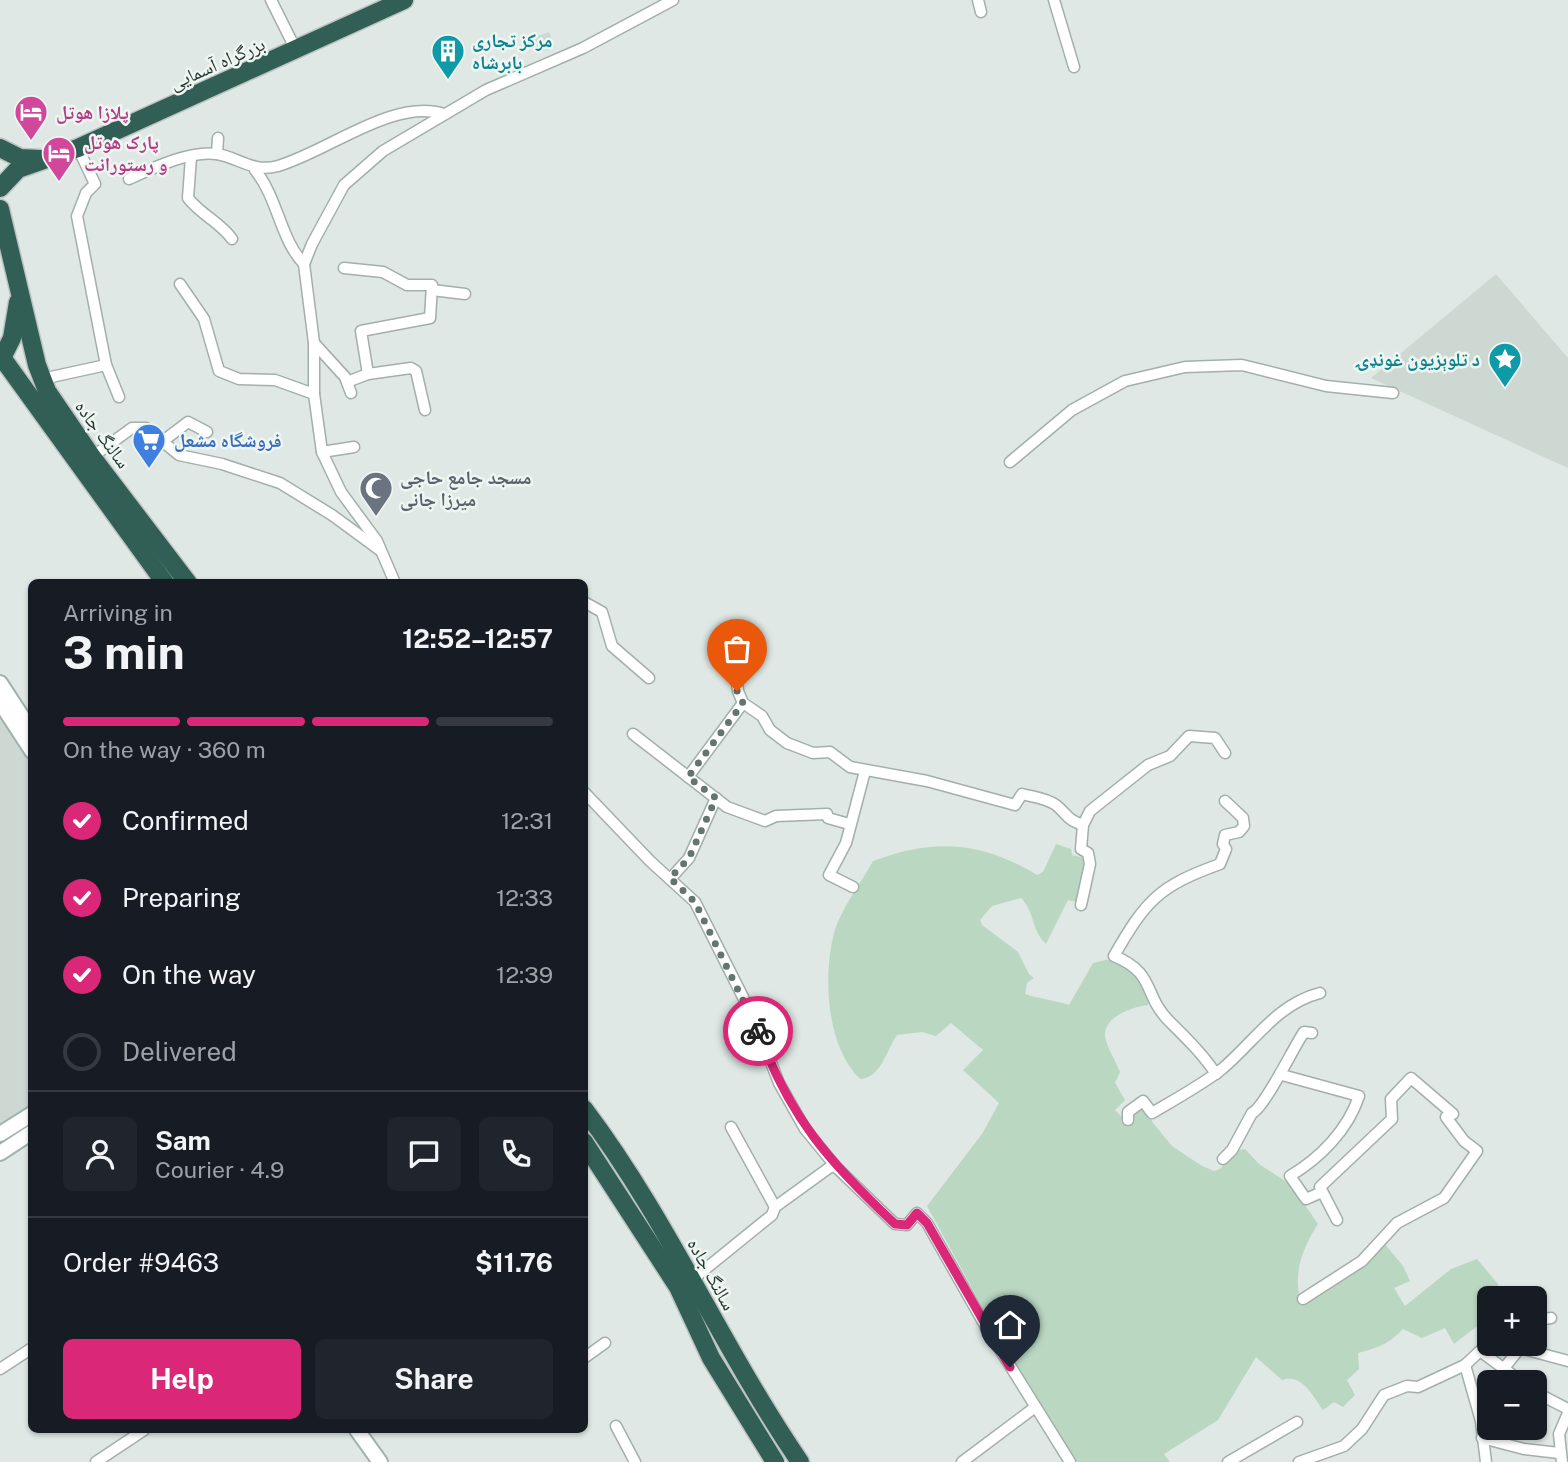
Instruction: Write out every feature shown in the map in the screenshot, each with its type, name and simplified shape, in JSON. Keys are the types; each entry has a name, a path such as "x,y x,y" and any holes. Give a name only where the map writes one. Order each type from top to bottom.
{"highway":[{"name":"بزرگراه آسمایی","path":"0,188 18,169 78,148 404,0"},
{"path":"0,148 20,158 44,159"},
{"name":"سالنگ جاده","path":"0,209 42,379 55,404 92,457 185,579"},
{"path":"2,360 12,338 20,292"},
{"name":"سالنگ جاده","path":"2,360 162,579"},
{"name":"سالنگ جاده","path":"588,1114 610,1142 693,1279 763,1409 800,1462"},
{"name":"سالنگ جاده","path":"588,1148 678,1287 711,1358 775,1462"}],"main road":[{"path":"0,684 28,726"},
{"path":"0,702 28,745"},
{"path":"0,1134 28,1116"},
{"path":"0,1153 28,1135"},
{"path":"360,1433 380,1462"}],"street":[{"path":"271,0 296,50"},
{"path":"393,579 366,524 341,492 322,452 314,394 314,343 304,264 332,202 344,185 383,151 444,114 502,82 583,48 673,0"},
{"path":"978,0 981,12"},
{"path":"1054,0 1074,67"},
{"path":"129,179 191,157 218,154 255,170 276,167 313,154 399,113 427,109 444,114"},
{"path":"218,138 218,154"},
{"path":"78,148 95,184 86,193 77,216 106,365 119,397"},
{"path":"191,157 188,198 201,214 222,226 232,239"},
{"path":"255,170 273,197 293,252 304,264"},
{"path":"344,268 383,272 408,285 431,283 430,318 361,331 368,374"},
{"path":"180,284 204,319 219,371 239,379 275,380 314,394"},
{"path":"432,290 465,294"},
{"path":"314,343 347,382 351,393"},
{"path":"42,379 106,365"},
{"path":"1010,462 1072,410 1125,381 1185,367 1242,365 1326,386 1393,393"},
{"path":"347,382 368,374 414,369 425,410"},
{"path":"163,441 188,422 207,432"},
{"path":"92,457 136,427 145,428 179,455 222,464 280,483 332,515 381,551"},
{"path":"322,452 354,447"},
{"path":"588,604 603,612 612,646 649,678"},
{"path":"735,664 737,691 743,703 762,716 770,730 787,743 813,753 830,752 850,767 927,781 1015,805 1022,794 1041,798 1055,804 1067,820 1083,825"},
{"path":"688,777 743,703"},
{"path":"633,734 735,810 765,821 776,816 827,814 828,818 849,824"},
{"path":"1081,905 1090,863 1088,853 1081,849 1083,825 1090,811 1148,765 1170,756 1189,736 1214,738 1225,753"},
{"path":"853,887 829,875 846,843 865,771"},
{"path":"588,796 695,902 754,1019 779,1083 805,1129 837,1168 895,1224 907,1225 917,1213 927,1223 1034,1408 1070,1462"},
{"path":"670,878 689,858 716,798"},
{"path":"1216,1074 1201,1051 1170,1022 1142,971 1114,956 1145,905 1178,880 1220,864 1226,849 1223,844 1225,835 1239,832 1244,826 1243,818 1225,801"},
{"path":"1128,1119 1128,1112 1143,1101 1152,1113 1216,1074 1282,1010 1304,997 1320,993"},
{"path":"1223,1158 1232,1150 1266,1092 1282,1075 1304,1032 1312,1033"},
{"path":"1282,1075 1359,1096 1339,1135 1304,1168 1290,1176 1306,1199 1322,1192 1320,1187"},
{"path":"1303,1299 1362,1261 1397,1223 1444,1198 1477,1152 1464,1141 1446,1117 1453,1114 1411,1078 1391,1099 1392,1119 1387,1125 1362,1144 1320,1187"},
{"path":"731,1127 775,1207"},
{"path":"693,1279 772,1215 775,1207 821,1172 833,1165 837,1168"},
{"path":"1320,1187 1336,1220"},
{"path":"1547,1319 1551,1318"},
{"path":"588,1355 605,1343"},
{"path":"0,1369 28,1351"},
{"path":"1547,1354 1568,1360"},
{"path":"1299,1462 1344,1446 1362,1429 1384,1395 1407,1386 1418,1387 1465,1365 1477,1355"},
{"path":"1487,1356 1508,1370"},
{"path":"1505,1367 1514,1356"},
{"path":"1465,1365 1477,1399"},
{"path":"1490,1440 1560,1457 1559,1434 1568,1411 1547,1399"},
{"path":"962,1462 1034,1408"},
{"path":"1228,1462 1297,1422"},
{"path":"616,1426 635,1462"},
{"path":"96,1462 140,1433"},
{"path":"1482,1440 1486,1462"}],"shaded area":[{"path":"549,32 555,47 536,54 530,39"},
{"path":"1496,274 1568,358 1568,468 1371,378"},
{"path":"0,711 28,753 28,1110 0,1129"}],"green space":[{"path":"1056,844 1071,849 1072,855 1084,858 1085,875 1077,902 1068,900 1046,944 1021,898 992,906 980,920 982,925 1018,952 1029,974 1034,978 1027,983 1025,994 1069,1005 1093,963 1110,959 1131,971 1142,983 1146,989 1148,1005 1120,1014 1106,1029 1106,1040 1120,1072 1115,1083 1125,1100 1115,1110 1124,1119 1140,1105 1146,1108 1153,1123 1172,1146 1202,1166 1214,1171 1220,1169 1236,1151 1245,1149 1259,1164 1291,1185 1318,1224 1308,1242 1298,1272 1302,1304 1318,1297 1384,1243 1403,1266 1410,1281 1394,1288 1405,1306 1451,1269 1477,1259 1498,1286 1477,1286 1477,1326 1454,1344 1445,1328 1422,1338 1403,1329 1383,1344 1358,1353 1359,1369 1347,1380 1355,1395 1343,1407 1334,1402 1323,1410 1301,1382 1282,1380 1256,1357 1218,1420 1164,1454 1170,1462 1077,1462 1017,1370 927,1206 982,1134 999,1103 963,1070 983,1050 951,1023 936,1036 922,1032 897,1035 878,1069 860,1079 840,1048 834,1030 828,989 831,950 837,924 873,861 916,849 957,847 996,855 1037,875 1043,872"}],"way so far":[{"path":"737,691 743,703 688,777 716,798 689,858 670,878 695,902 758,1031"}],"place":[{"name":"مرکز تجاری بابرشاه","path":"448,81"},
{"name":"پلازا هوتل","path":"31,142"},
{"name":"پارک هوتل و رستورانت","path":"59,183"},
{"name":"د تلوېزیون غونډۍ","path":"1505,389"},
{"name":"فروشگاه مشعل","path":"149,470"},
{"name":"مسجد جامع حاجی میرزا جانی","path":"376,518"}],"route":[{"path":"758,1031 779,1083 799,1114 805,1129 837,1168 895,1224 907,1225 917,1213 927,1223 1010,1367"}]}
